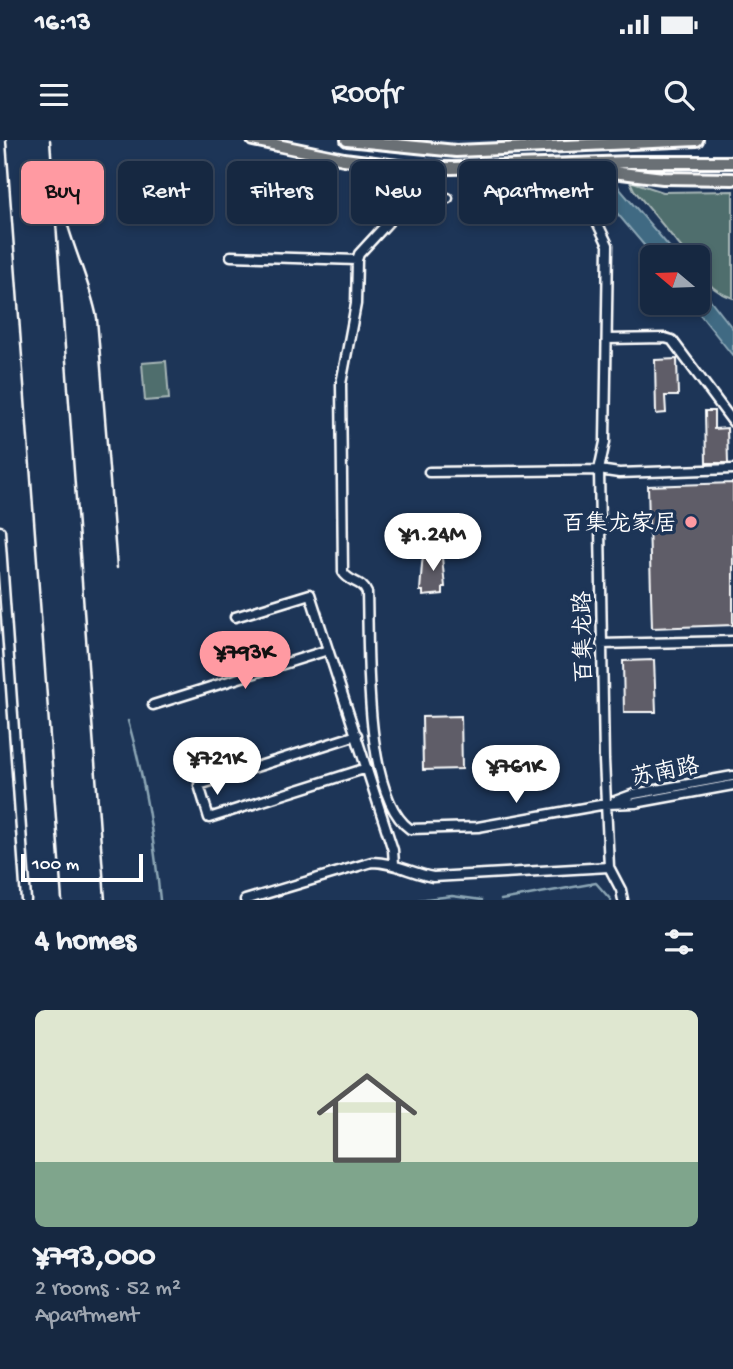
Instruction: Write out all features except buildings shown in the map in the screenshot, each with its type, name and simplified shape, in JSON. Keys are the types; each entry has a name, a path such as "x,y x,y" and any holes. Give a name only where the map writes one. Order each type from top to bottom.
{"main road":[{"path":"253,140 344,159 405,167 459,168"},
{"path":"347,140 456,151 504,150 588,140"},
{"path":"573,142 697,140"},
{"path":"616,165 733,162"},
{"path":"616,171 663,178 733,178"}],"street":[{"path":"448,198 410,195 404,197 394,216 364,246 357,260 356,304 341,384 343,572 362,584 367,593 374,747 393,811 410,829 478,827 606,804"},
{"name":"百集龙路","path":"598,224 608,245 605,442 599,470 606,804"},
{"path":"231,256 357,260"},
{"path":"607,340 672,340 733,422"},
{"path":"429,472 619,472 733,468"},
{"path":"0,531 26,900"},
{"path":"235,617 310,594 393,850 394,864"},
{"path":"601,645 733,640"},
{"path":"153,705 328,650"},
{"path":"357,735 199,785 209,818 367,768"},
{"name":"苏南路","path":"606,804 634,794 733,776"},
{"name":"苏南路","path":"606,804 635,803 733,785"},
{"name":"苏南路","path":"606,804 609,867 623,900"},
{"path":"246,900 372,862 394,864 420,875 433,877 609,867"}],"green space":[{"path":"630,181 663,192 733,191 733,298 710,284 710,245 679,245 634,190"},
{"path":"166,361 169,399 145,401 142,363"}],"water":[{"path":"616,180 619,188 668,245 644,245 616,212"},
{"path":"710,299 733,329 733,356 701,315 710,315"}],"waterway":[{"path":"128,721 148,809 160,900"},
{"path":"501,900 596,883 611,900"},
{"path":"418,900 452,896 482,900"}],"railway":[{"path":"6,140 62,900"},
{"path":"50,140 105,900"},
{"path":"68,224 97,318 117,568"}],"place":[{"name":"百集龙家居","path":"691,522"}]}
